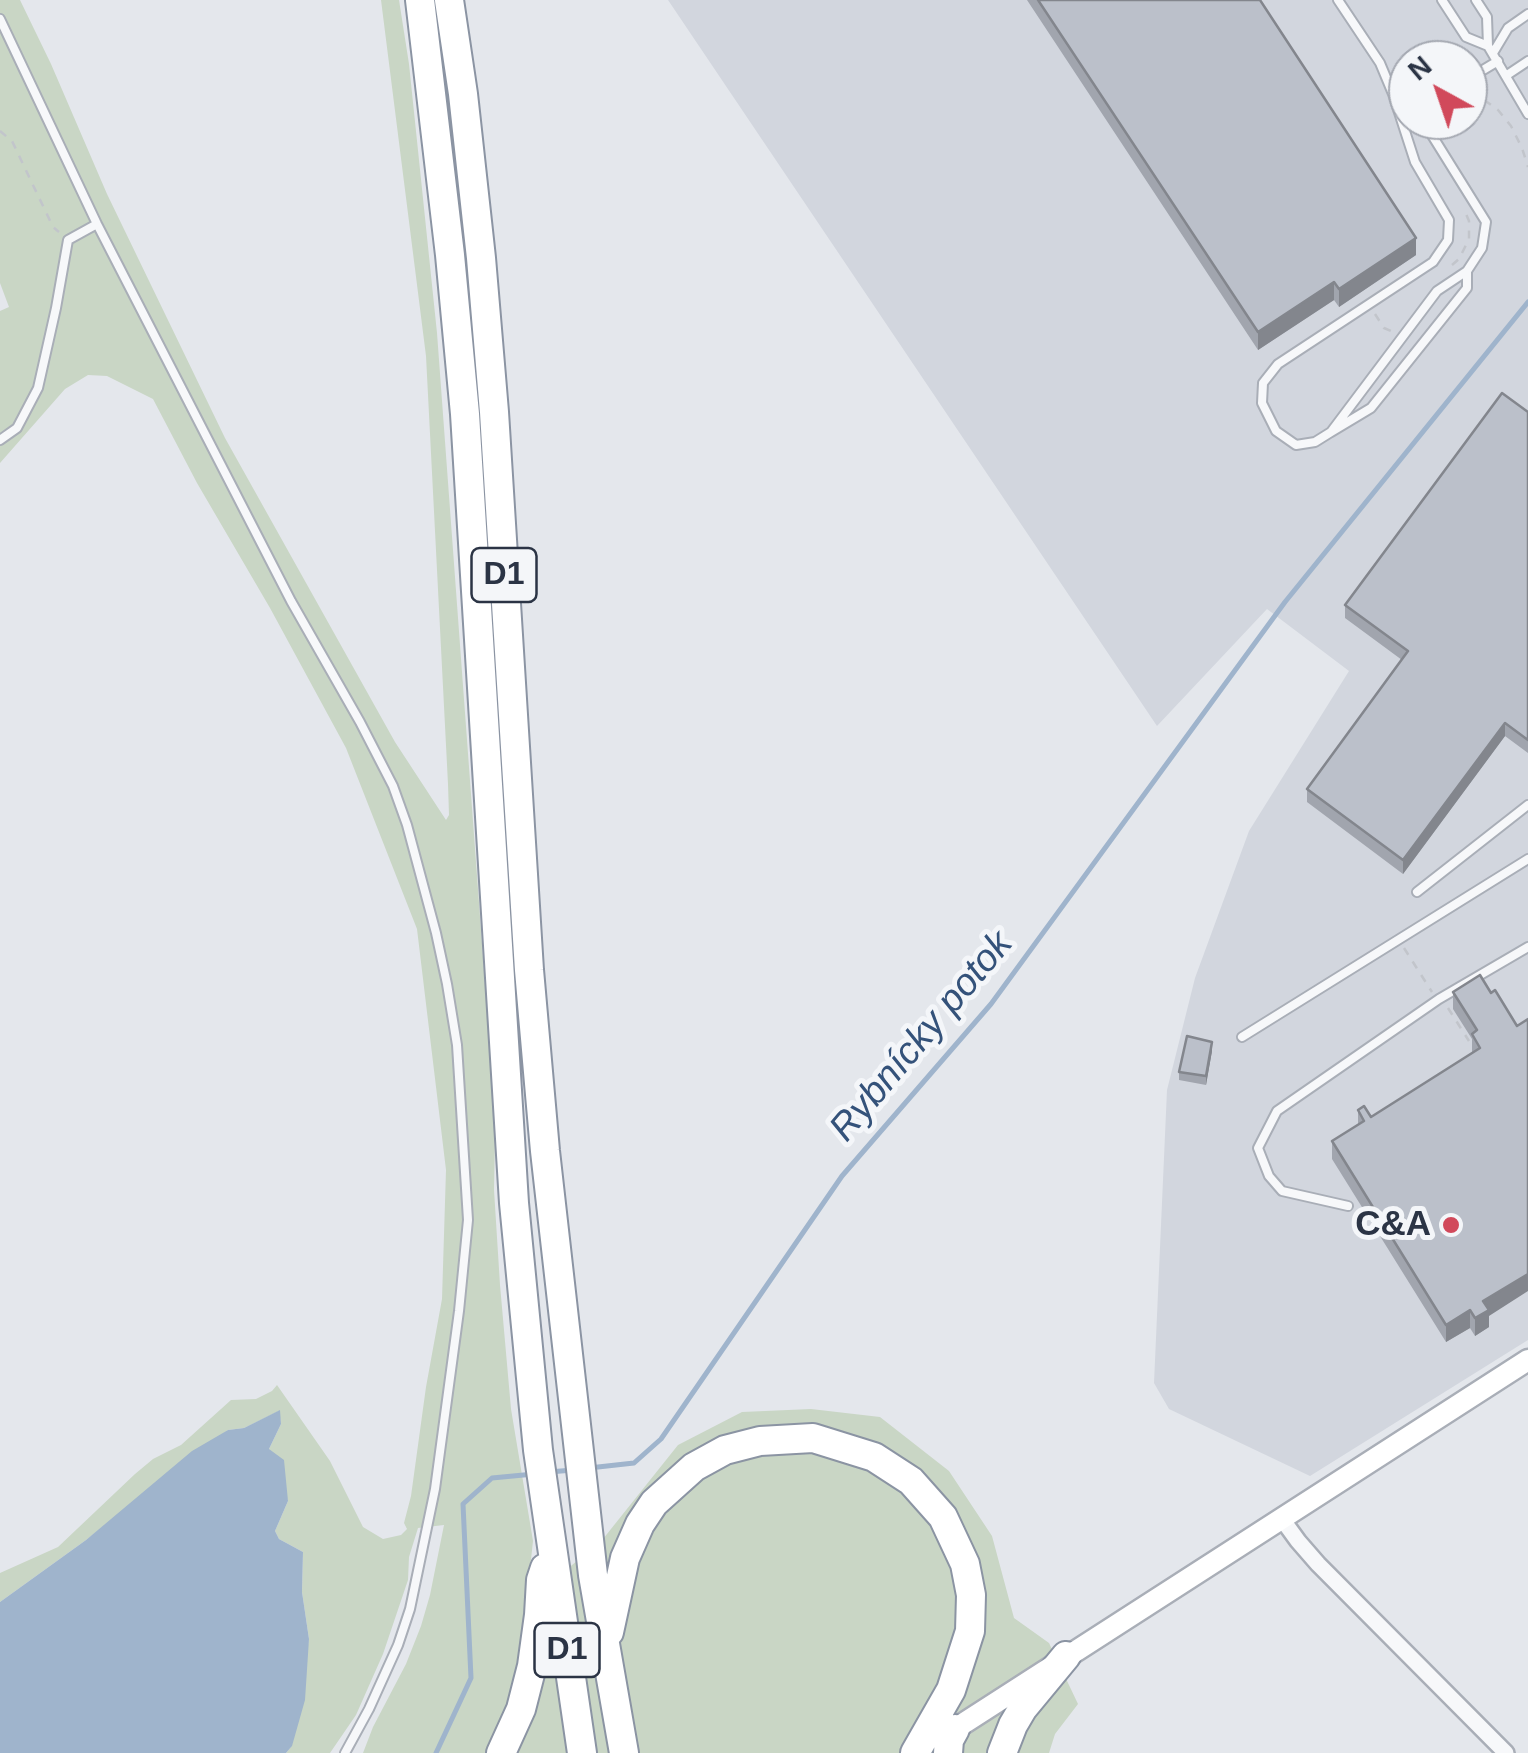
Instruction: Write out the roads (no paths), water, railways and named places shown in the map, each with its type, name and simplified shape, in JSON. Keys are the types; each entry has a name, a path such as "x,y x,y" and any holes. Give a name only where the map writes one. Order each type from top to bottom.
{"highway":[{"name":"D1","path":"420,0 464,414 514,1203 538,1450 582,1753"},
{"name":"D1","path":"449,0 481,258 494,412 529,970 545,1151 594,1575 624,1753"},
{"path":"606,1644 626,1558 640,1524 668,1489 694,1467 725,1450 760,1441 813,1438 874,1457 911,1481 943,1517 965,1564 970,1595 970,1631 952,1690 916,1753"},
{"path":"501,1753 530,1677 541,1580 551,1547"},
{"path":"1002,1753 1023,1708 1066,1656"}],"main road":[{"path":"916,1753 951,1741 1066,1656 1528,1360"}],"street":[{"path":"1282,1519 1318,1564 1506,1753"}],"lane":[{"path":"1338,0 1380,63 1415,162 1449,220 1448,240 1433,262 1278,364 1263,383 1262,403 1276,431 1296,444 1315,442 1371,408 1467,288 1468,271"},
{"path":"1442,0 1466,36 1493,54"},
{"path":"1476,0 1487,17 1493,54 1528,114"},
{"path":"1488,59 1508,28 1528,14"},
{"path":"0,19 97,224 291,602 392,786 407,825 436,933 457,1045 468,1220 459,1311 435,1489 410,1610 376,1693 345,1753"},
{"path":"1506,75 1528,61"},
{"path":"1331,432 1437,291 1468,271 1482,248 1486,222 1435,140"},
{"path":"0,440 17,428 38,388 68,240 97,224"},
{"path":"1417,892 1528,805"},
{"path":"1242,1037 1528,859"},
{"path":"1348,1206 1282,1191 1268,1176 1258,1148 1277,1111 1439,999 1528,947"}],"water":[{"path":"280,1410 281,1424 269,1449 284,1460 288,1501 275,1531 279,1539 303,1552 302,1592 309,1639 305,1700 292,1746 286,1753 0,1753 0,1602 86,1540 192,1451 228,1430 244,1428"}],"waterway":[{"name":"Rybnícky potok","path":"589,1468 634,1463 661,1439 842,1176 991,1004 1285,602 1528,302"},
{"name":"Rybnícky potok","path":"549,1472 573,1470"},
{"name":"Rybnícky potok","path":"436,1753 471,1678 463,1504 492,1478 534,1474"}],"place":[{"name":"C&A","path":"1451,1225"}]}
